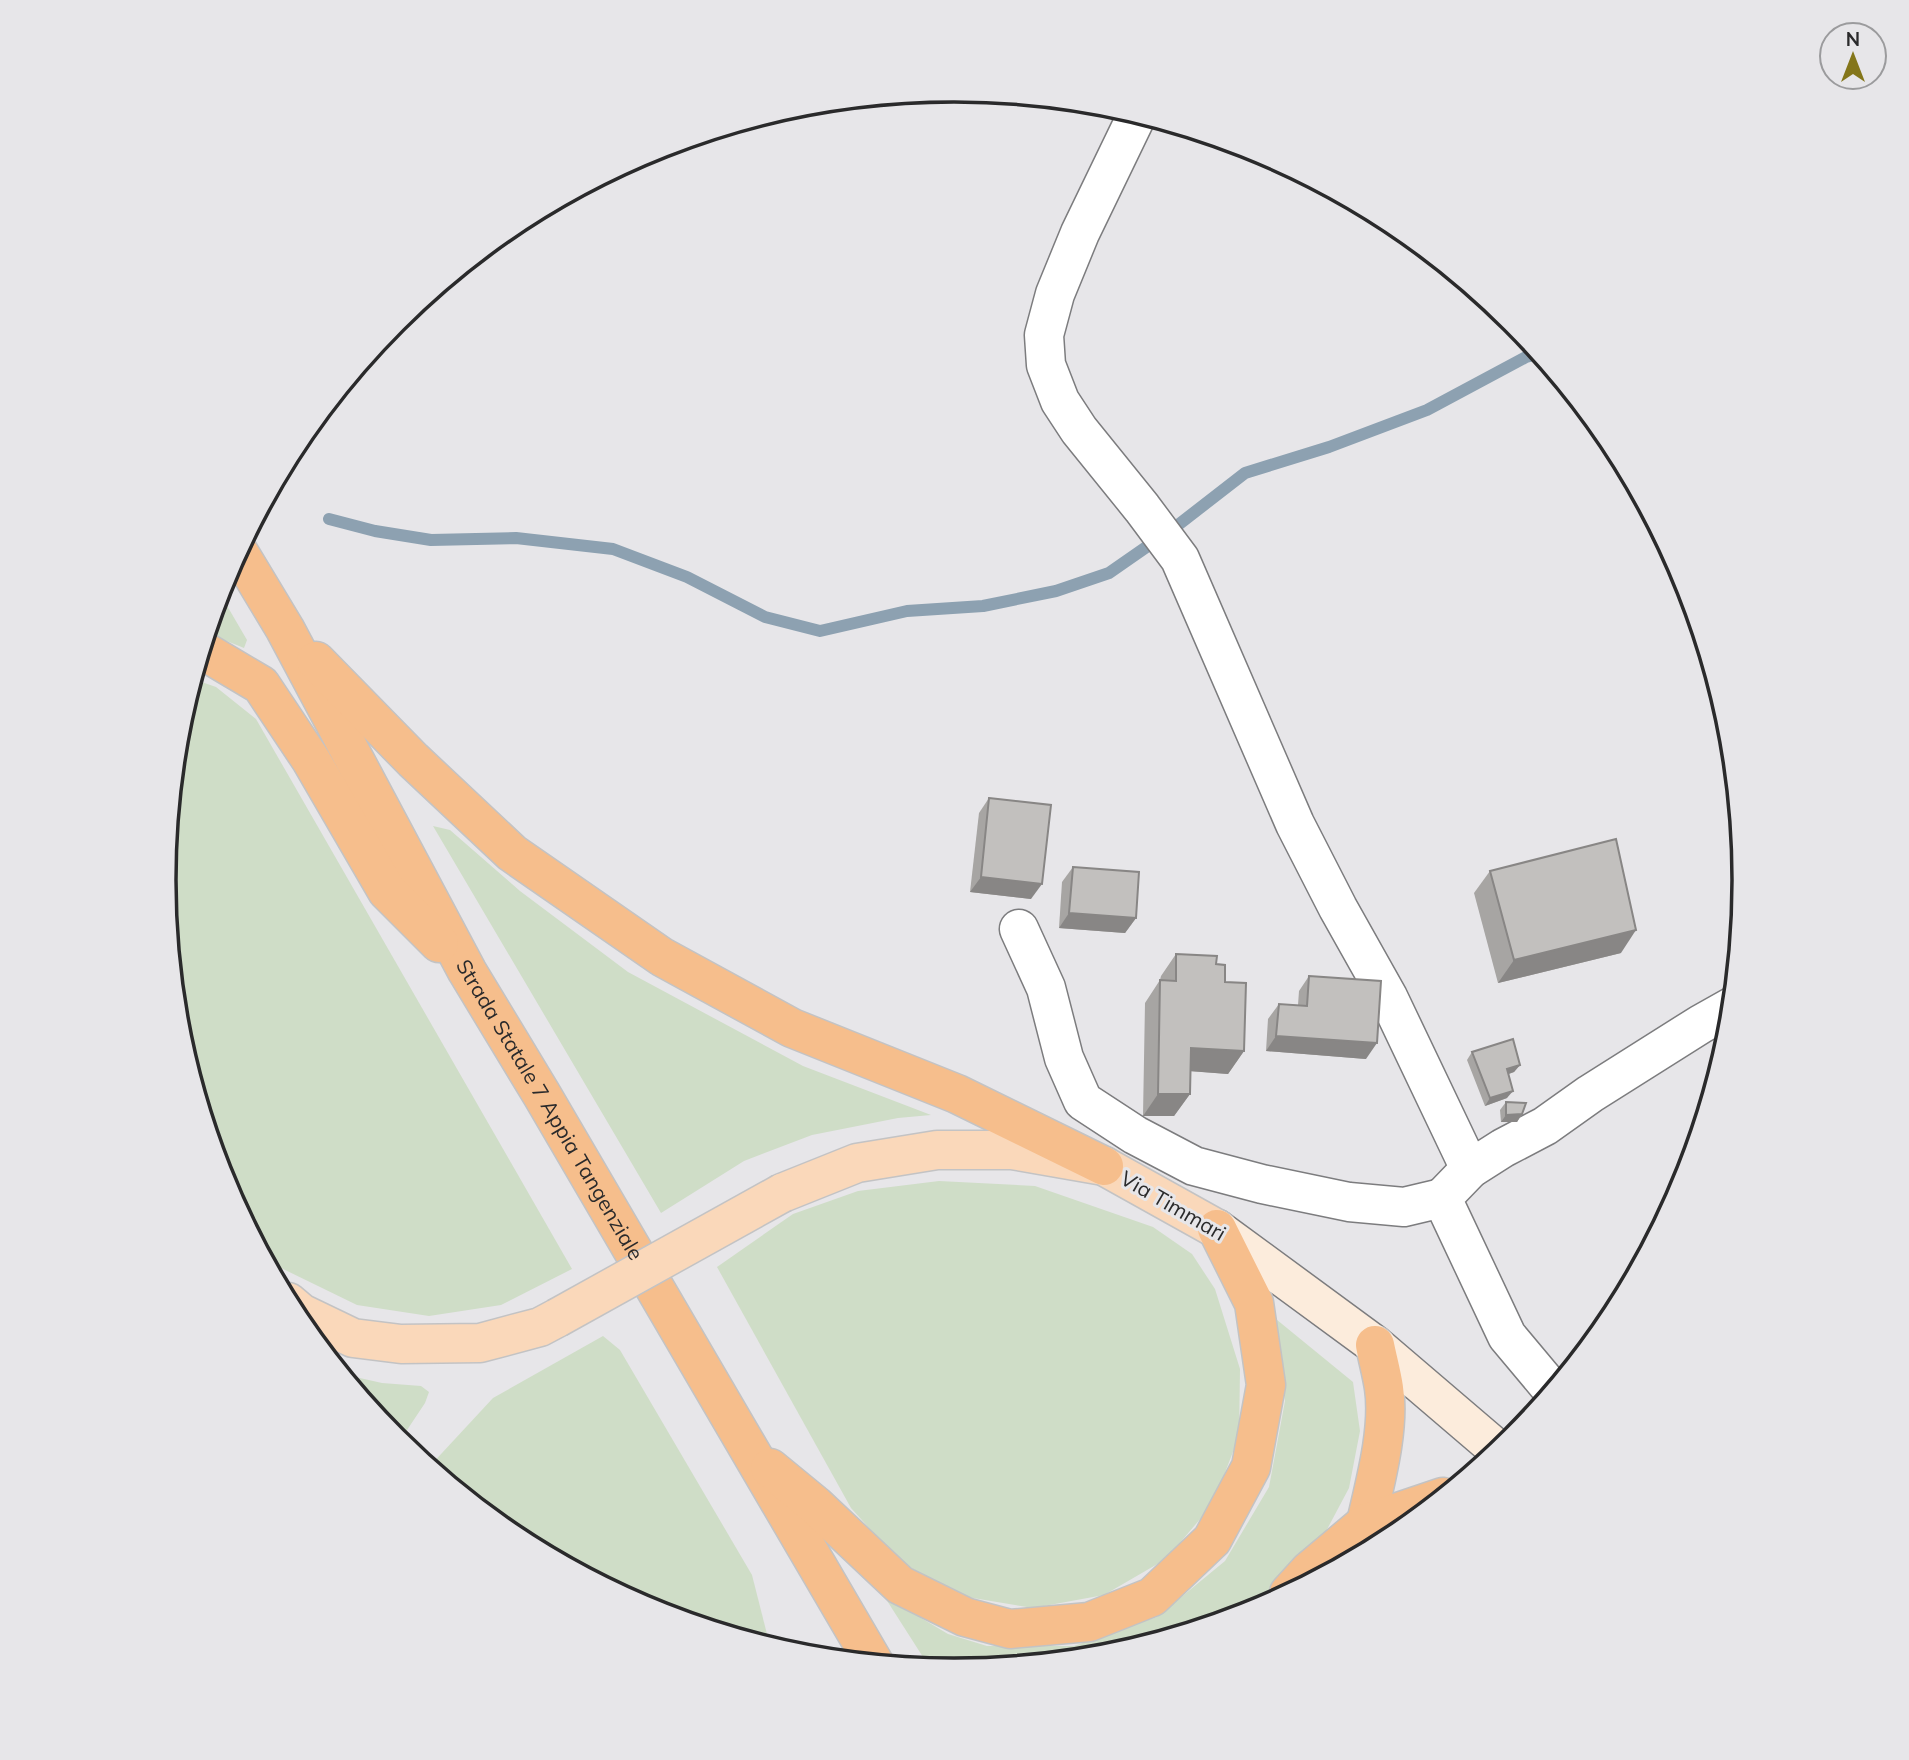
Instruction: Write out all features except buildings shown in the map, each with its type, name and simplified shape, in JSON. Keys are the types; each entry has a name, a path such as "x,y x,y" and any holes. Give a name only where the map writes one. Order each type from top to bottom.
{"highway":[{"name":"Strada Statale 7 Appia Tangenziale","path":"244,562 285,629 467,971 868,1654"},
{"path":"285,629 413,760 512,853 662,957 792,1028 957,1094 1104,1166"},
{"path":"210,655 261,685 311,760 387,891 467,971"},
{"path":"749,1451 815,1505 900,1586 965,1617 1010,1629 1089,1622 1152,1597 1212,1540 1251,1467 1266,1385 1254,1303 1217,1229"},
{"path":"1366,1523 1380,1458 1385,1413 1385,1389 1375,1345"},
{"path":"1306,1574 1366,1523 1417,1506"}],"main road":[{"name":"Via Timmari","path":"310,1317 353,1338 401,1344 480,1343 540,1327 782,1193 858,1163 937,1150 1012,1150 1104,1166 1217,1229 1375,1345 1490,1444"}],"street":[{"path":"1133,123 1080,233 1055,294 1044,335 1046,365 1060,401 1079,430 1180,559 1295,824 1388,997 1470,1168"},
{"path":"1020,929 1046,988 1064,1058 1083,1101 1135,1135 1194,1166 1262,1184 1349,1202 1404,1207 1442,1198 1470,1168 1545,1126 1612,1080 1721,1013"},
{"path":"1442,1198 1507,1336 1547,1384"}],"green space":[{"path":"226,605 247,640 244,648 215,636"},
{"path":"202,682 216,687 256,719 572,1269 501,1305 429,1316 357,1305 279,1267 235,1178 217,1130 191,1032 183,982 176,880 178,829 191,728"},
{"path":"433,826 450,830 520,891 628,972 803,1066 931,1115 898,1118 812,1135 744,1161 661,1213"},
{"path":"939,1181 1035,1186 1153,1227 1192,1254 1215,1289 1240,1369 1239,1436 1213,1504 1166,1559 1104,1595 1033,1608 961,1596 899,1561 851,1508 717,1267 793,1214 858,1191"},
{"path":"1271,1315 1353,1382 1360,1431 1349,1488 1323,1537 1282,1578 1276,1588 1205,1617 1106,1644 1005,1657 954,1658 923,1657 884,1596 948,1634 987,1646 1074,1646 1157,1617 1225,1561 1269,1487 1285,1401"},
{"path":"603,1336 620,1350 752,1575 767,1635 704,1617 610,1578 522,1527 441,1465 436,1460 493,1398"},
{"path":"356,1377 382,1383 421,1386 429,1392 406,1432"}],"waterway":[{"path":"329,519 375,531 431,540 516,538 613,549 687,577 765,617 820,631 907,611 983,606 1056,591 1109,573 1178,525 1245,473 1329,447 1427,410 1530,356"}]}
